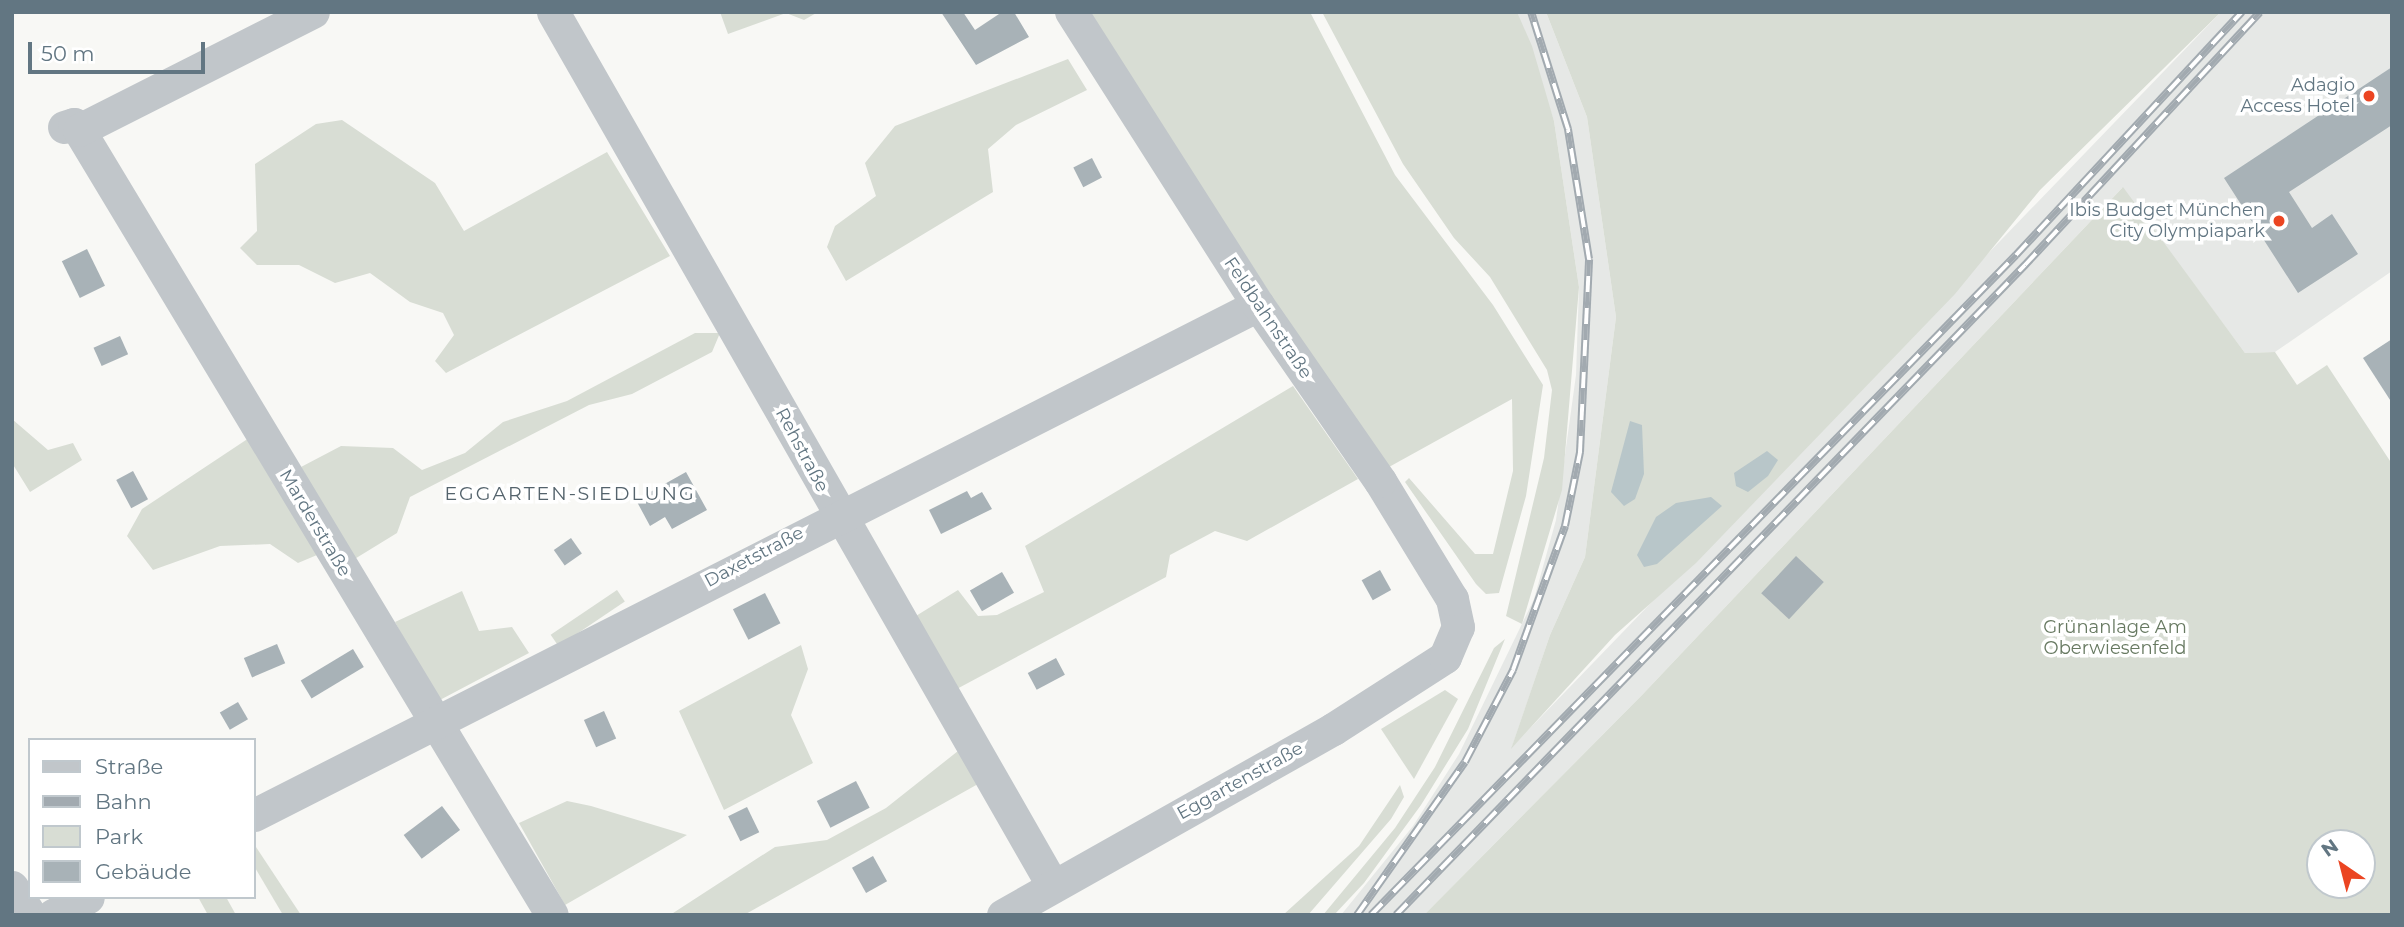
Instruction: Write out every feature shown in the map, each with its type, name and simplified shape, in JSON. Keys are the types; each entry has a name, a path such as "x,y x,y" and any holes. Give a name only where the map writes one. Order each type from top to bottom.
{"street":[{"name":"Marderstraße","path":"313,12 72,129 552,915"},
{"name":"Rehstraße","path":"553,12 702,266 836,514 1053,887"},
{"name":"Feldbahnstraße","path":"1071,12 1258,305 1380,481 1452,599 1458,627"},
{"name":"Daxetstraße","path":"256,814 436,724 836,514 1258,305"},
{"name":"Eggartenstraße","path":"1003,915 1406,682 1444,657 1458,627"},
{"path":"12,887 30,915"},
{"path":"53,915 84,899"}],"shaded area":[{"path":"1517,12 1546,12 1587,117 1616,317 1585,557 1550,635 1512,747 2221,12 2392,12 2392,271 2275,352 2245,353 2122,188 1643,694 1424,915 1341,915 1413,826 1459,754 1534,599 1556,520 1576,375 1579,287 1554,121"},
{"path":"1630,421 1642,425 1644,474 1635,499 1624,506 1611,492"},
{"path":"1767,451 1778,460 1768,476 1748,492 1736,486 1734,473"},
{"path":"1711,497 1722,506 1657,564 1644,567 1637,555 1656,517 1676,503"}],"green space":[{"path":"720,12 818,12 804,20 786,13 728,34"},
{"path":"1085,12 1310,12 1395,175 1493,305 1543,385 1526,496 1499,593 1486,594 1476,584 1405,482 1409,478 1475,554 1493,554 1513,471 1512,399 1389,467 1382,464"},
{"path":"1322,12 1517,12 1532,46 1554,121 1579,287 1562,490 1522,624 1506,616 1544,458 1552,390 1547,370 1490,277 1454,238 1403,164"},
{"path":"1546,12 2221,12 2040,190 1955,294 1696,563 1615,635 1511,749 1550,635 1585,557 1616,317 1587,117"},
{"path":"1068,59 1087,90 1016,125 988,149 993,192 846,281 827,247 835,226 876,196 865,163 895,126"},
{"path":"342,120 435,183 464,231 607,152 670,256 446,373 435,361 454,335 443,313 410,302 370,273 335,283 299,265 257,265 240,248 257,231 255,164 316,124"},
{"name":"Grünanlage Am Oberwiesenfeld","path":"2123,187 2245,353 2275,352 2297,385 2327,365 2392,464 2392,915 1424,915 1643,694"},
{"path":"695,333 720,333 712,352 632,394 589,405 410,497 397,533 353,560 301,467 341,446 393,448 422,470 465,453 503,422 567,401"},
{"path":"1293,386 1358,479 1247,541 1215,531 1170,555 1166,577 953,691 911,619 958,590 978,616 997,615 1044,592 1025,546"},
{"path":"12,419 48,450 73,443 82,460 30,492 12,463"},
{"path":"249,438 317,555 298,563 270,544 220,546 153,570 127,536 142,509"},
{"path":"617,590 625,602 559,646 551,635"},
{"path":"462,591 479,631 512,627 529,653 438,701 395,622"},
{"path":"1505,639 1468,729 1421,805 1364,883 1334,915 1323,915 1395,828 1435,767 1494,648"},
{"path":"801,645 808,669 791,715 813,763 724,810 679,711"},
{"path":"1445,690 1458,699 1414,779 1381,729"},
{"path":"958,751 978,784 744,915 670,915 775,847 827,840 886,808"},
{"path":"1400,785 1404,797 1391,819 1308,915 1283,915 1359,846"},
{"path":"567,801 687,835 565,905 519,823"},
{"path":"256,847 301,915 283,915 256,869"},
{"path":"199,899 227,899 236,915 208,915"}],"building":[{"path":"941,12 963,12 975,30 1002,12 1014,12 1029,37 976,65"},
{"name":"Ibis Budget München City Olympiapark","path":"2392,67 2392,125 2289,192 2312,228 2332,214 2358,254 2298,293 2224,178"},
{"path":"1092,158 1102,178 1083,187 1073,168"},
{"path":"87,249 105,286 80,298 62,261"},
{"path":"120,336 128,354 102,366 94,348"},
{"path":"2392,339 2392,403 2363,358"},
{"path":"133,471 148,499 131,508 116,480"},
{"path":"686,472 707,510 672,529 665,517 650,526 636,500"},
{"path":"967,491 971,498 982,492 992,509 941,534 929,510"},
{"path":"571,538 582,554 565,566 554,550"},
{"path":"1796,556 1824,582 1789,619 1761,593"},
{"path":"1380,570 1391,590 1373,600 1362,580"},
{"path":"1002,572 1014,593 982,611 970,590"},
{"path":"765,593 780,623 748,640 733,609"},
{"path":"277,644 285,663 252,677 244,658"},
{"path":"353,649 364,667 312,698 301,680"},
{"path":"1056,658 1065,675 1037,690 1028,673"},
{"path":"238,702 248,719 230,730 220,712"},
{"path":"604,711 616,738 596,747 584,720"},
{"path":"856,781 870,808 830,828 817,801"},
{"path":"442,806 460,830 422,859 404,835"},
{"path":"747,807 759,832 740,841 728,816"},
{"path":"873,856 887,881 866,893 852,868"}],"railway":[{"path":"1357,915 1465,762 1513,670 1565,526 1580,452 1589,259 1568,129 1531,12"},
{"path":"1371,915 2016,255 2242,12"},
{"path":"1396,915 2025,265 2260,12"}],"place":[{"name":"Adagio Access Hotel","path":"2369,96"},
{"name":"Ibis Budget München City Olympiapark","path":"2279,221"}],"district":[{"name":"EGGARTEN-SIEDLUNG","path":"570,494"}]}
